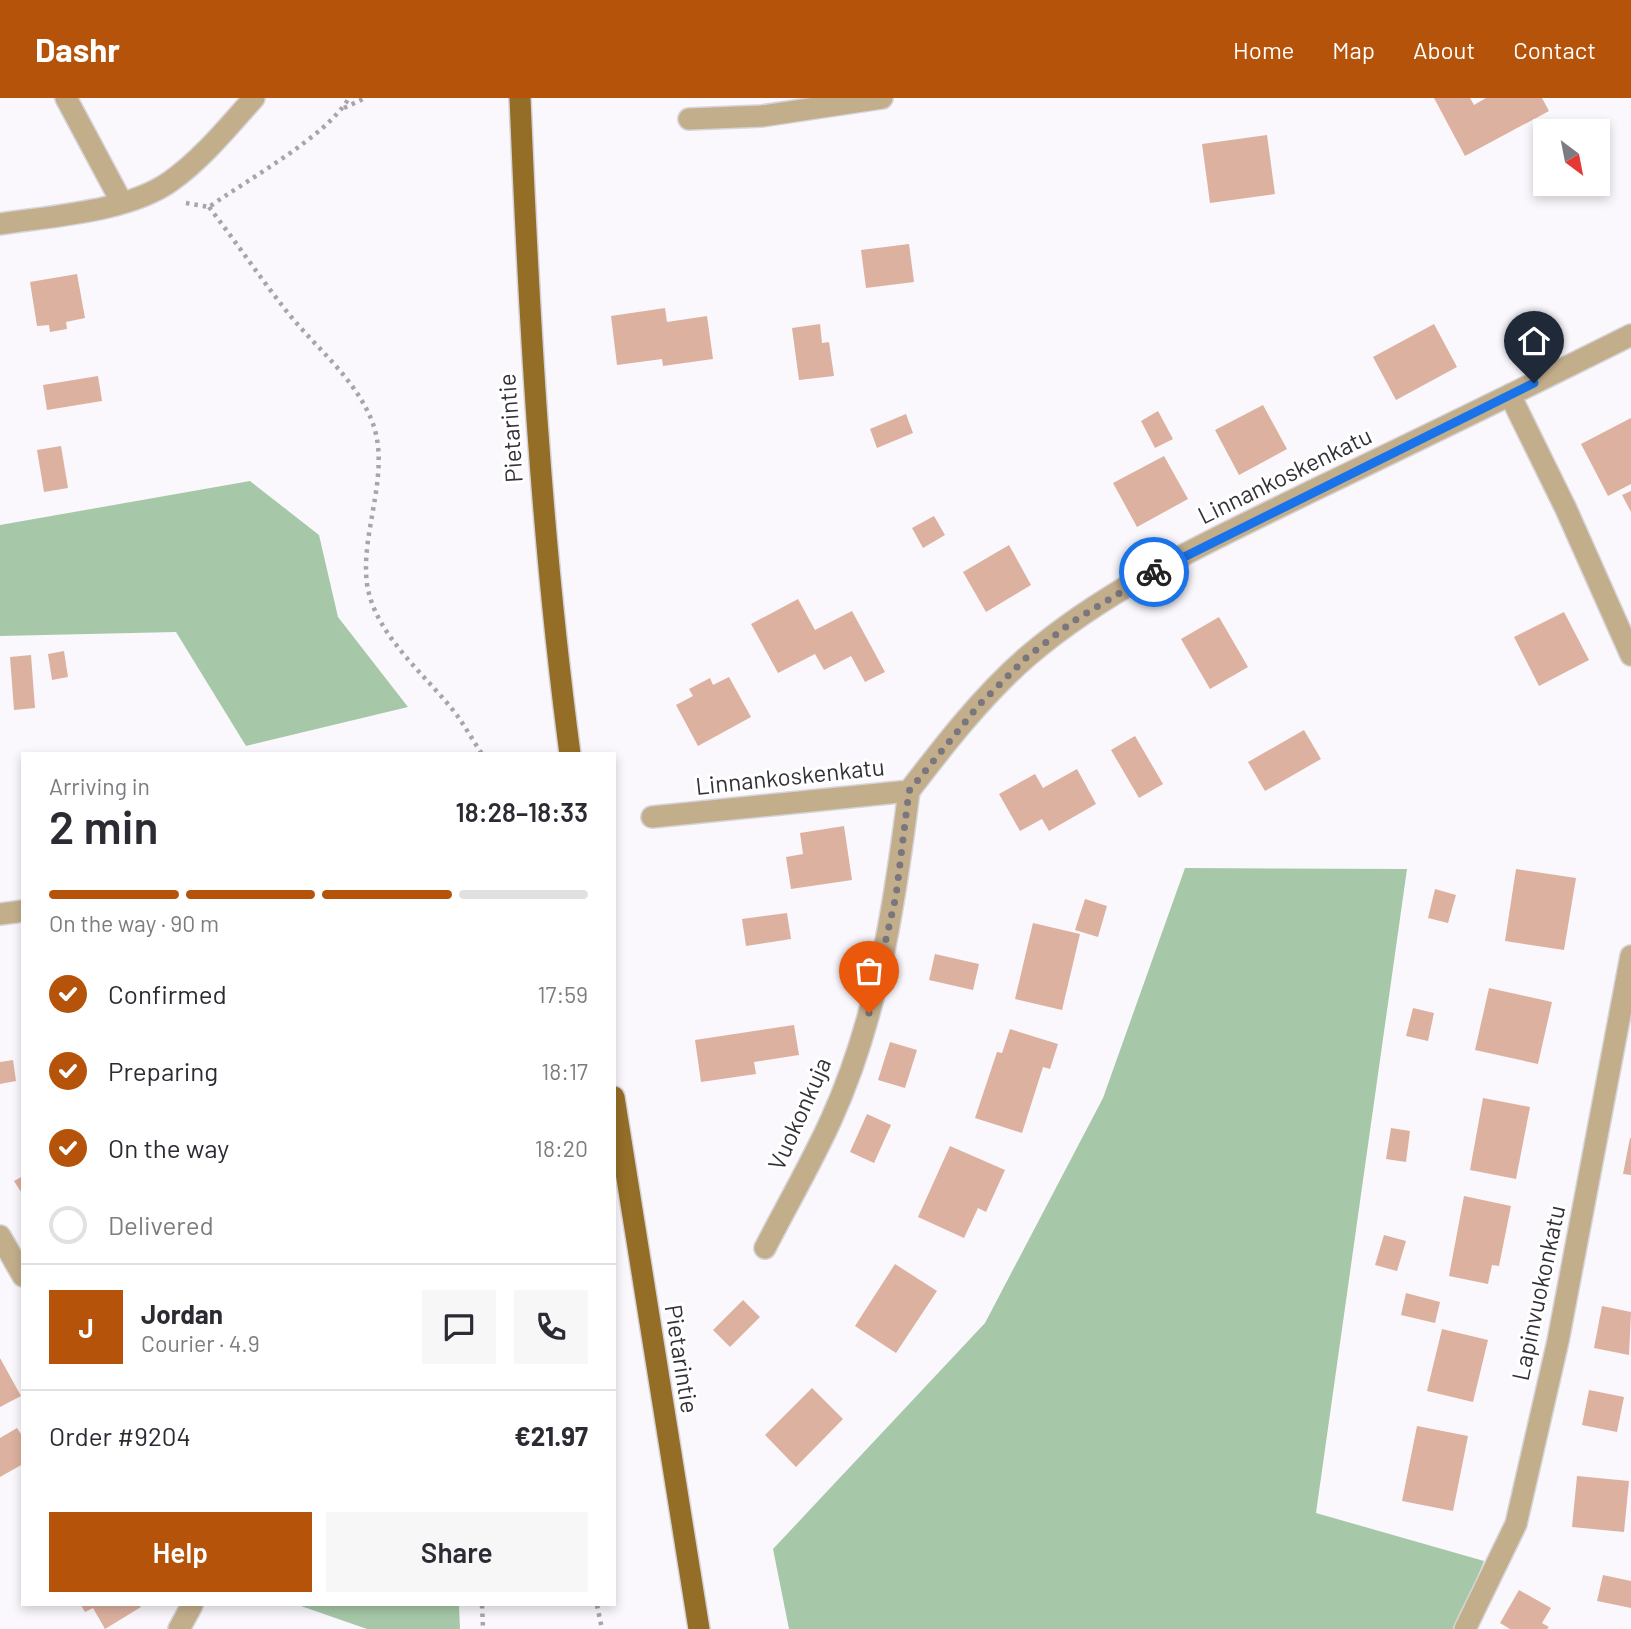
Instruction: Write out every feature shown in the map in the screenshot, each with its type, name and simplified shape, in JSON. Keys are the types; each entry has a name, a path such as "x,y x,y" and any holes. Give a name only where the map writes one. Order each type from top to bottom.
{"main road":[{"name":"Pietarintie","path":"520,98 527,275 541,478 570,752"},
{"name":"Pietarintie","path":"616,1110 699,1629"}],"street":[{"path":"66,98 121,201"},
{"path":"0,224 86,210 121,201 169,183 193,163 254,98"},
{"path":"689,119 762,116 882,98"},
{"name":"Linnankoskenkatu","path":"652,817 909,791 979,705 1027,657 1072,622 1195,550 1631,335"},
{"path":"1510,395 1566,509 1631,654"},
{"name":"Vuokonkuja","path":"765,1248 832,1119 869,1013 896,896 909,791"},
{"path":"0,915 21,911"},
{"name":"Lapinvuokonkatu","path":"1465,1629 1516,1524 1558,1341 1631,956"},
{"path":"0,1236 21,1273"},
{"path":"179,1629 191,1607"}],"path":[{"path":"343,109 349,98"},
{"path":"365,98 343,109 297,147 209,207 290,315 323,349 363,400 374,426 379,466 366,554 368,586 381,622 459,718 481,752"},
{"path":"482,1606 483,1629"},
{"path":"597,1606 602,1629"}],"green space":[{"path":"250,481 319,535 338,617 408,707 246,746 176,632 0,636 0,525"},
{"path":"1185,868 1407,869 1316,1513 1484,1561 1456,1629 789,1629 773,1549 985,1323 1103,1098"},
{"path":"301,1606 459,1606 460,1629 367,1629"}],"building":[{"path":"1434,98 1470,98 1474,105 1486,98 1542,98 1549,111 1465,156"},
{"path":"1267,135 1275,194 1210,203 1202,144"},
{"path":"909,244 914,282 866,288 861,250"},
{"path":"77,274 85,318 66,322 67,329 50,332 49,325 37,326 30,282"},
{"path":"665,308 667,322 707,316 713,359 663,366 662,359 617,365 611,316"},
{"path":"820,324 822,343 829,342 834,376 799,380 792,328"},
{"path":"1434,324 1457,367 1396,400 1373,357"},
{"path":"98,376 102,401 47,410 43,385"},
{"path":"1263,405 1287,449 1239,475 1215,430"},
{"path":"1158,411 1173,439 1155,448 1141,421"},
{"path":"906,414 913,433 877,448 870,429"},
{"path":"1631,418 1631,484 1608,496 1581,444"},
{"path":"61,446 68,488 44,492 37,450"},
{"path":"1164,456 1188,499 1137,527 1113,483"},
{"path":"1631,491 1631,512 1622,495"},
{"path":"934,516 945,535 923,548 912,528"},
{"path":"1009,545 1031,585 986,612 963,572"},
{"path":"798,599 815,630 852,611 885,672 865,682 851,656 824,670 815,654 778,673 751,624"},
{"path":"1564,612 1589,660 1539,686 1514,637"},
{"path":"1219,617 1248,667 1210,689 1181,639"},
{"path":"64,651 68,677 52,680 48,654"},
{"path":"31,655 35,708 14,710 10,657"},
{"path":"729,677 751,717 698,746 676,705 693,696 689,689 710,678 713,685"},
{"path":"1304,730 1321,759 1265,791 1248,762"},
{"path":"1135,736 1163,784 1139,798 1111,750"},
{"path":"1077,769 1096,804 1049,831 1042,819 1020,831 999,794 1035,774 1043,788"},
{"path":"844,826 852,880 791,889 786,857 803,854 800,833"},
{"path":"1516,869 1576,878 1564,950 1505,941"},
{"path":"1435,889 1456,895 1448,923 1428,918"},
{"path":"1085,899 1107,906 1098,937 1075,930"},
{"path":"787,913 791,939 746,946 742,919"},
{"path":"1033,923 1080,934 1062,1010 1015,999"},
{"path":"935,954 979,964 973,990 929,980"},
{"path":"1489,988 1552,1002 1538,1064 1475,1050"},
{"path":"1413,1008 1434,1013 1428,1041 1406,1036"},
{"path":"794,1025 799,1055 754,1062 756,1074 701,1082 695,1040"},
{"path":"1010,1029 1058,1044 1050,1069 1043,1067 1022,1133 975,1118 997,1052 1002,1053"},
{"path":"890,1042 917,1050 905,1088 878,1080"},
{"path":"13,1060 16,1081 0,1084 0,1062"},
{"path":"1483,1098 1530,1107 1516,1179 1470,1170"},
{"path":"867,1114 891,1125 874,1163 850,1152"},
{"path":"1391,1128 1410,1131 1406,1162 1386,1159"},
{"path":"1631,1138 1631,1175 1623,1174"},
{"path":"950,1146 1005,1170 986,1212 978,1208 964,1238 918,1217"},
{"path":"21,1177 21,1192 14,1181"},
{"path":"1464,1196 1511,1206 1499,1266 1492,1265 1488,1284 1449,1276"},
{"path":"1384,1235 1406,1241 1397,1271 1375,1265"},
{"path":"895,1264 937,1291 896,1353 855,1326"},
{"path":"1406,1293 1440,1302 1435,1323 1401,1315"},
{"path":"743,1300 760,1317 730,1347 713,1330"},
{"path":"1602,1306 1631,1312 1629,1355 1594,1348"},
{"path":"1442,1329 1488,1340 1473,1402 1427,1391"},
{"path":"0,1358 21,1396 0,1407"},
{"path":"812,1388 843,1419 796,1467 765,1435"},
{"path":"1589,1390 1624,1397 1617,1432 1582,1425"},
{"path":"1417,1426 1468,1436 1453,1511 1402,1501"},
{"path":"17,1428 21,1434 21,1465 0,1477 0,1438"},
{"path":"1577,1476 1629,1481 1624,1532 1572,1527"},
{"path":"1603,1575 1631,1581 1631,1608 1597,1601"},
{"path":"1519,1590 1551,1608 1542,1623 1549,1627 1547,1629 1510,1629 1500,1623"},
{"path":"82,1606 141,1607 105,1629 93,1608 85,1612"}],"way so far":[{"path":"869,1013 896,896 909,791 979,705 1027,657 1072,622 1154,572"}],"route":[{"path":"1154,572 1534,383"}]}
